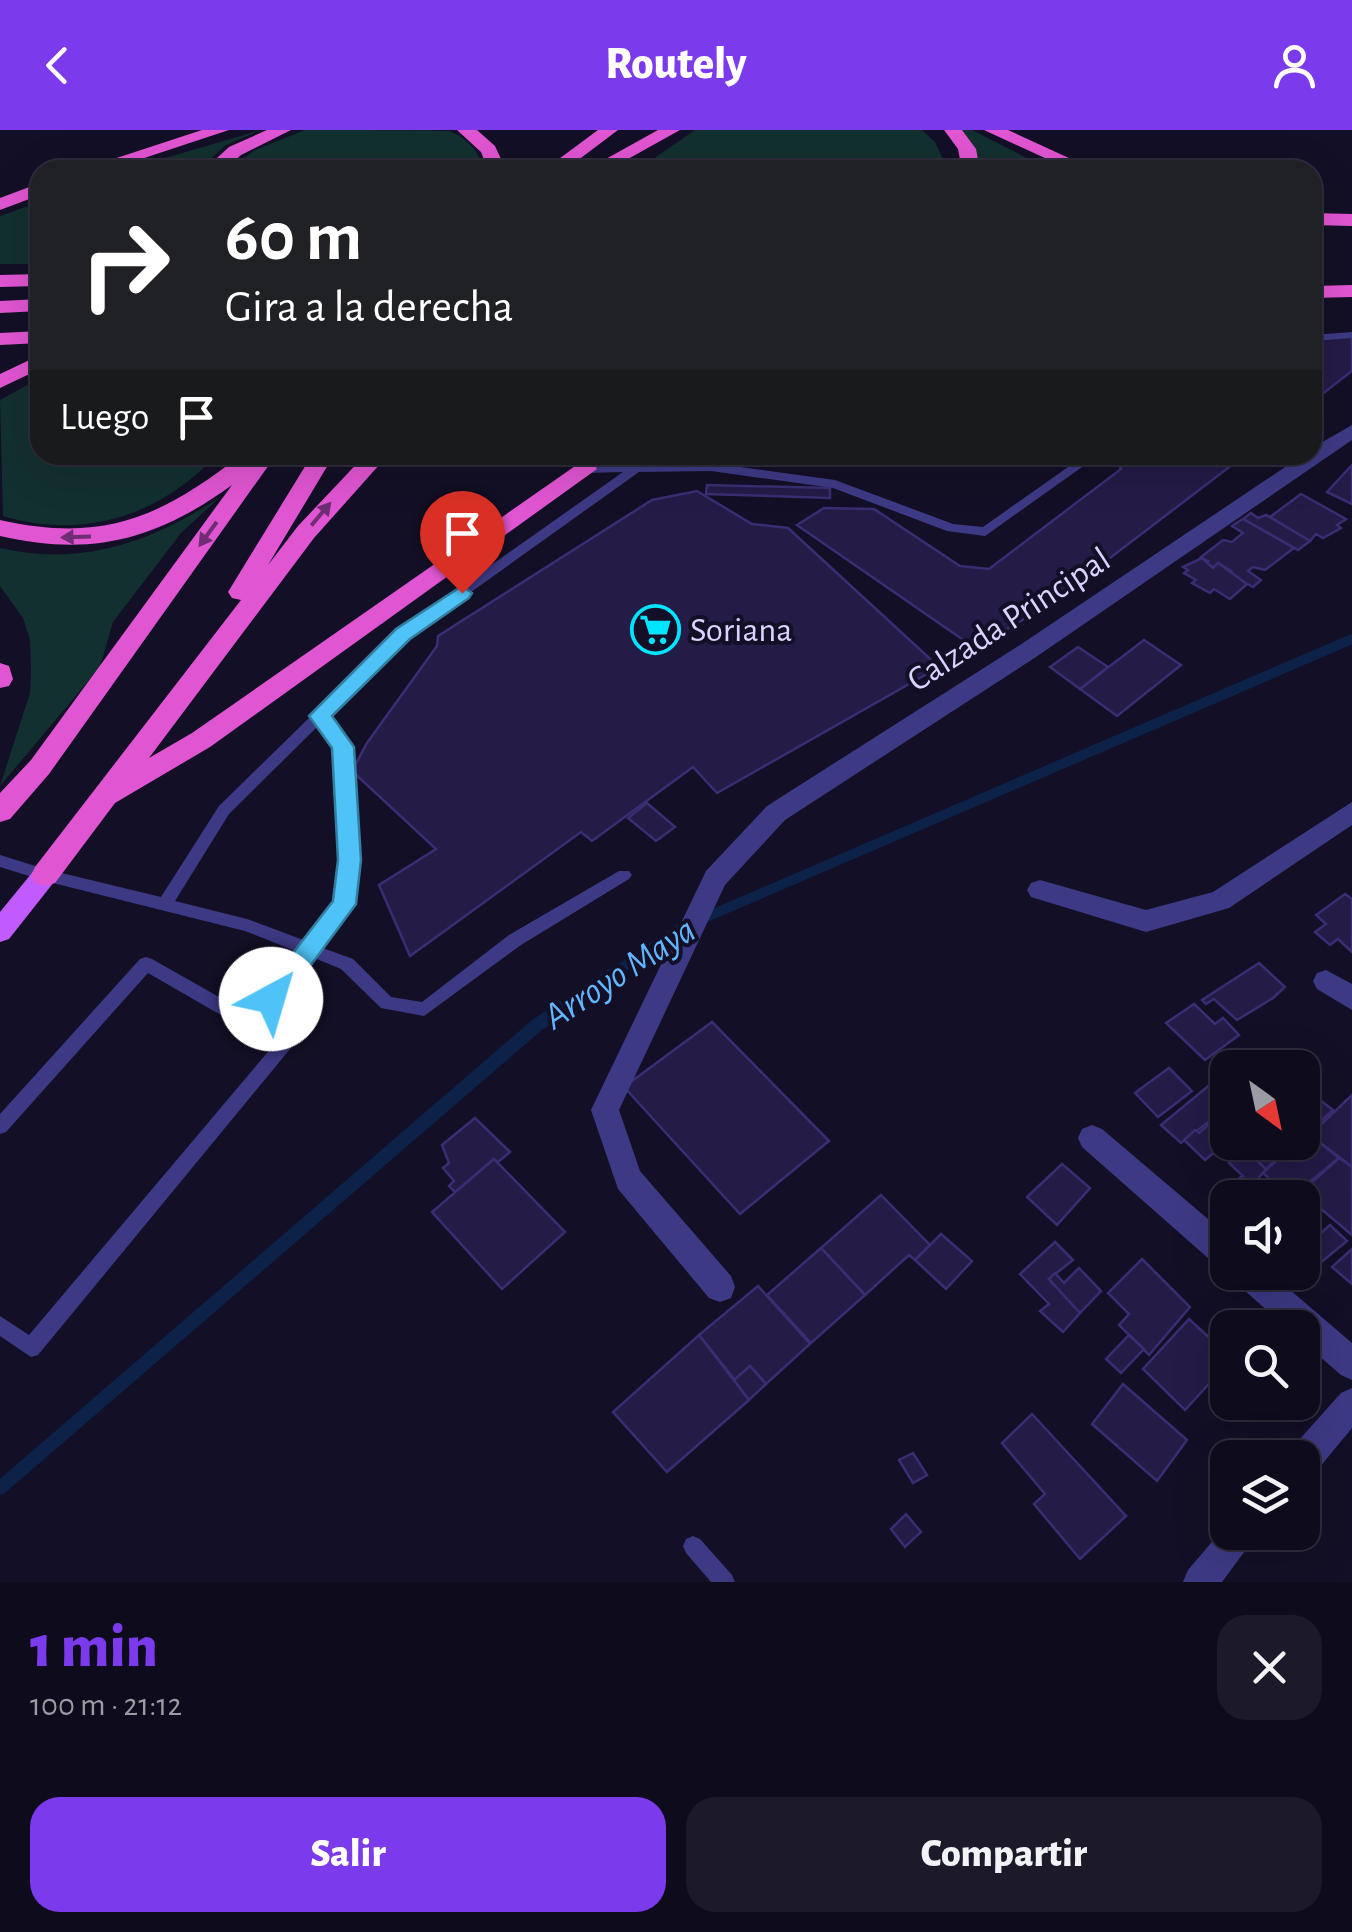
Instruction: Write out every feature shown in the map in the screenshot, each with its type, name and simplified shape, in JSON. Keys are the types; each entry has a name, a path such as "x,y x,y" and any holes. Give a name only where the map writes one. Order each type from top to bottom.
{"highway":[{"path":"122,160 220,130"},
{"path":"225,160 235,151 282,130"},
{"path":"466,130 489,150 493,160"},
{"path":"547,160 580,130"},
{"path":"567,160 609,130"},
{"path":"613,160 650,130"},
{"path":"616,160 671,130"},
{"path":"953,130 967,149 970,160"},
{"path":"994,130 1063,160"},
{"path":"0,204 30,193"},
{"path":"1322,219 1352,220"},
{"path":"1322,235 1352,234"},
{"path":"0,281 30,280"},
{"path":"1322,292 1352,291"},
{"path":"0,308 30,306"},
{"path":"1322,308 1352,308"},
{"path":"0,339 30,338"},
{"path":"0,382 30,366"},
{"path":"0,528 64,538 141,527 197,502 243,465"},
{"path":"0,811 40,768 258,465"},
{"path":"154,730 317,465"},
{"path":"45,875 306,532 368,465"},
{"path":"105,796 201,740 589,465"}],"main road":[{"path":"0,932 45,875"}],"street":[{"name":"Calzada Principal","path":"1342,452 1352,431"},
{"name":"Calzada Principal","path":"720,1288 628,1179 605,1110 715,878 776,812 1322,465"},
{"path":"1040,890 1146,921 1220,901 1352,812"},
{"path":"1326,981 1352,998"},
{"path":"1092,1138 1210,1240"},
{"path":"1267,1290 1352,1364"},
{"path":"1320,1441 1352,1404"},
{"path":"1200,1582 1227,1550"}],"lane":[{"path":"1322,337 1352,335"},
{"path":"615,465 711,467 836,484 951,528 985,532 1079,465"},
{"path":"164,905 224,810 403,634 637,468"},
{"path":"251,1024 344,904 350,860 343,747 320,716"},
{"path":"0,860 45,875 247,925 348,964 387,1003 424,1009 515,940 624,876"},
{"path":"0,1126 146,964 251,1024 289,1038 31,1348 0,1325"},
{"path":"693,1546 724,1582"}],"green space":[{"path":"261,130 226,145 209,160 158,160"},
{"path":"305,130 448,131 471,146 480,160 242,160 255,150"},
{"path":"695,130 922,130 935,142 943,160 652,160"},
{"path":"958,130 972,130 1030,160 978,160"},
{"path":"30,206 30,264 0,264 0,216"},
{"path":"30,384 30,465 206,465 171,494 118,517 62,525 3,516 0,400"},
{"path":"220,497 181,533 113,622 100,667 0,786 30,693 31,671 30,640 23,618 0,586 0,548 59,554 115,547 168,527"}],"building":[{"path":"1352,335 1352,371 1322,394 1322,336"},
{"path":"1119,465 1232,465 1051,603 975,648 797,525 824,508 874,509 960,566 989,569 1121,469"},
{"path":"1352,465 1352,504 1327,492"},
{"path":"707,485 830,488 830,498 706,494"},
{"path":"697,491 752,524 788,528 939,667 717,793 693,767 592,841 581,832 410,956 379,885 436,849 352,771 367,743 437,646 438,636 652,500"},
{"path":"1301,494 1346,519 1337,525 1341,528 1323,538 1316,534 1310,541 1270,517"},
{"path":"1251,513 1258,518 1266,515 1310,541 1298,550 1243,519"},
{"path":"1243,519 1294,548 1265,570 1253,567 1248,571 1261,580 1253,587 1218,563 1213,568 1201,557 1223,540 1232,542 1243,533 1232,526"},
{"path":"1202,558 1213,568 1218,563 1247,584 1230,599 1214,589 1210,593 1192,583 1196,580 1184,573 1188,570 1183,567"},
{"path":"1144,640 1181,665 1117,716 1080,689"},
{"path":"1078,647 1108,667 1080,689 1050,667"},
{"path":"647,803 675,827 656,841 628,818"},
{"path":"1345,894 1352,899 1352,952 1338,939 1330,945 1315,932 1326,924 1316,915"},
{"path":"1259,963 1285,987 1273,998 1237,1020 1214,999 1206,1004 1202,1000"},
{"path":"1194,1004 1215,1024 1223,1018 1239,1035 1219,1050 1210,1050 1205,1060 1166,1023"},
{"path":"712,1022 829,1141 740,1214 624,1087"},
{"path":"1169,1068 1192,1091 1158,1117 1135,1093"},
{"path":"1210,1085 1210,1121 1181,1143 1161,1125"},
{"path":"1352,1095 1351,1166 1320,1143 1320,1125"},
{"path":"1320,1100 1333,1110 1320,1122"},
{"path":"475,1118 510,1152 498,1162 494,1159 455,1192 449,1186 454,1181 443,1168 449,1163 442,1145"},
{"path":"1210,1123 1210,1156 1205,1160 1184,1140 1195,1130 1199,1133"},
{"path":"1320,1143 1339,1158 1312,1180 1271,1180 1263,1173 1277,1160 1320,1160"},
{"path":"1339,1158 1352,1167 1352,1235 1320,1208 1320,1180 1314,1180"},
{"path":"494,1159 565,1232 502,1289 432,1212"},
{"path":"1256,1160 1276,1160 1266,1169"},
{"path":"1256,1160 1266,1169 1257,1180 1239,1180 1243,1176 1229,1163"},
{"path":"1062,1164 1090,1188 1057,1225 1027,1197"},
{"path":"881,1195 930,1245 915,1260 909,1255 865,1295 821,1248"},
{"path":"1330,1225 1347,1241 1320,1263 1320,1234"},
{"path":"941,1234 972,1261 946,1289 915,1260"},
{"path":"1055,1242 1073,1260 1049,1279 1080,1313 1063,1332 1040,1311 1049,1304 1020,1274"},
{"path":"821,1248 865,1295 811,1343 767,1295"},
{"path":"1352,1249 1352,1284 1332,1267"},
{"path":"1142,1259 1190,1307 1149,1355 1119,1325 1129,1314 1108,1293"},
{"path":"1079,1268 1101,1291 1080,1313 1049,1279 1055,1273 1064,1283"},
{"path":"758,1286 810,1344 766,1384 750,1366 735,1380 699,1335"},
{"path":"1189,1319 1210,1338 1210,1383 1185,1410 1143,1369"},
{"path":"699,1335 749,1400 667,1472 613,1412"},
{"path":"1129,1335 1144,1349 1121,1373 1106,1359"},
{"path":"750,1366 766,1384 749,1400 734,1380"},
{"path":"1123,1384 1187,1440 1157,1481 1092,1424"},
{"path":"1032,1414 1126,1516 1080,1559 1034,1504 1045,1494 1002,1443"},
{"path":"913,1453 927,1475 913,1483 899,1460"},
{"path":"906,1514 921,1532 905,1547 891,1529"}],"waterway":[{"name":"Arroyo Maya","path":"614,973 681,928 1352,639"},
{"name":"Arroyo Maya","path":"0,1488 537,1025 618,971"}],"place":[{"name":"Soriana","path":"655,630"}],"route":[{"path":"271,999 344,904 350,860 343,747 320,716 403,634 462,593"}]}
